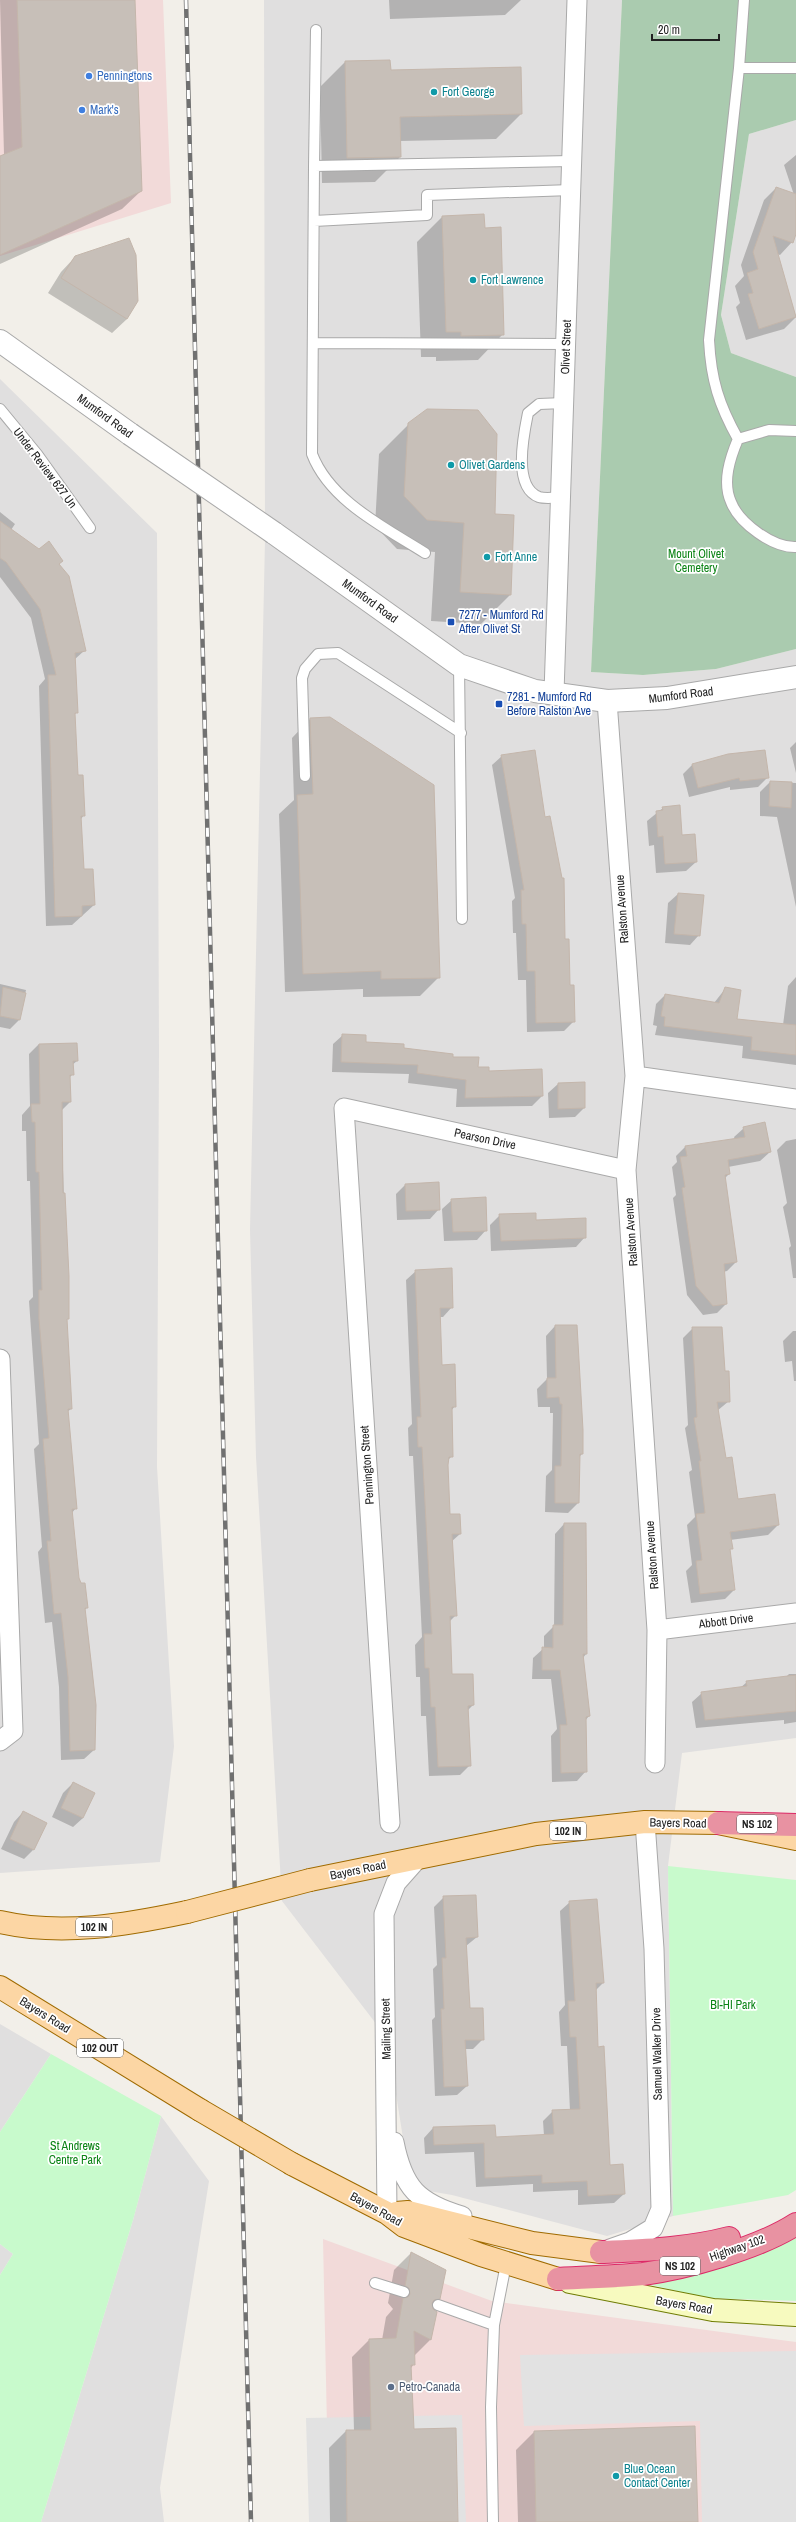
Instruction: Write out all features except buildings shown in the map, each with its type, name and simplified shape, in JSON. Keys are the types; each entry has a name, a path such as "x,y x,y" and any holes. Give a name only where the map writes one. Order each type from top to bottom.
{"highway":[{"name":"NS 102","path":"718,1823 796,1825"},
{"name":"NS 102","path":"601,2252 666,2249 709,2244 772,2226 796,2216"},
{"name":"Highway 102","path":"558,2279 644,2274 680,2266 739,2250 796,2224"}],"main road":[{"name":"Bayers Road","path":"0,1922 40,1927 78,1928 150,1920 187,1912 310,1880 419,1856 536,1834 645,1822 718,1823 796,1839"},
{"name":"Bayers Road","path":"0,1987 200,2110 292,2164 387,2213 404,2226 506,2264 558,2279 713,2310 796,2315"},
{"name":"NS 102","path":"387,2213 408,2212 532,2243 601,2252"}],"street":[{"name":"Olivet Street","path":"554,693 577,0"},
{"name":"Mumford Road","path":"0,340 130,434 274,533 459,665 536,691 607,701 667,698 796,677"},
{"name":"Ralston Avenue","path":"607,701 635,1076 626,1170 657,1630 655,1763"},
{"path":"635,1076 796,1099"},
{"name":"Pearson Drive","path":"344,1108 626,1170"},
{"name":"Pennington Street","path":"344,1108 390,1823"},
{"path":"0,1359 13,1731 0,1741"},
{"name":"Abbott Drive","path":"657,1630 796,1612"},
{"name":"Samuel Walker Drive","path":"601,2252 630,2242 653,2228 661,2209 654,1949 645,1822"},
{"name":"Mailing Street","path":"387,2213 384,1914 396,1883 419,1856"},
{"path":"387,2105 397,2158 404,2176 420,2198 440,2209 480,2221 564,2239 600,2244 630,2242"}],"lane":[{"path":"738,440 724,415 710,370 709,340 739,68 744,0"},
{"path":"316,30 312,454 319,472 359,512 425,553"},
{"path":"739,68 796,68"},
{"path":"314,166 571,161"},
{"path":"314,221 427,215 427,195 571,190"},
{"path":"313,343 566,344"},
{"path":"561,498 539,497 530,489 522,471 522,442 528,413 539,404 564,403"},
{"name":"Under Review 627 Un","path":"0,409 37,454 90,528"},
{"path":"796,432 769,430 738,440 728,464 731,502 757,532 774,543 796,547"},
{"path":"305,776 302,678 305,669 318,654 338,653 461,733"},
{"path":"459,665 462,919"},
{"path":"494,2522 492,2408 494,2325 506,2264"},
{"path":"375,2283 404,2292"},
{"path":"438,2306 494,2325"}],"shaded area":[{"path":"0,0 163,0 171,203 0,256"},
{"path":"264,0 622,0 591,672 643,675 716,669 796,649 796,1738 682,1753 668,1866 673,2216 607,2236 452,2195 411,2188 387,2038 282,1901 256,1457 250,1230 265,540"},
{"path":"796,120 796,377 731,353 721,315 749,134"},
{"path":"0,379 157,533 159,1052 157,1467 174,1746 160,1862 0,1873"},
{"path":"0,2024 51,2054 0,2132"},
{"path":"161,2116 209,2181 160,2488 164,2522 41,2522 133,2220"},
{"path":"323,2239 492,2301 796,2342 796,2522 329,2522"},
{"path":"0,2244 13,2254 0,2275"},
{"path":"796,2351 796,2522 702,2522 700,2421 524,2426 520,2355"},
{"path":"462,2415 466,2522 309,2522 306,2418"}],"green space":[{"name":"Mount Olivet Cemetery","path":"622,0 796,0 796,120 749,134 721,315 731,353 796,377 796,649 716,669 643,675 591,672"},
{"name":"BI-HI Park","path":"668,1866 796,1880 796,2190 788,2195 673,2216"},
{"name":"St Andrews Centre Park","path":"51,2054 161,2116 133,2220 41,2522 0,2522 0,2275 13,2254 0,2244 0,2132"},
{"path":"796,2236 796,2301 707,2298 652,2285 653,2279"}],"railway":[{"path":"186,0 251,2522"}],"place":[{"name":"Penningtons","path":"89,76"},
{"name":"Fort George","path":"434,92"},
{"name":"Mark's","path":"82,110"},
{"name":"Fort Lawrence","path":"473,280"},
{"name":"Olivet Gardens","path":"451,465"},
{"name":"Fort Anne","path":"487,557"},
{"name":"7277 - Mumford Rd After Olivet St","path":"451,622"},
{"name":"7281 - Mumford Rd Before Ralston Ave","path":"499,704"},
{"name":"Petro-Canada","path":"391,2387"},
{"name":"Blue Ocean Contact Center","path":"616,2476"}]}
